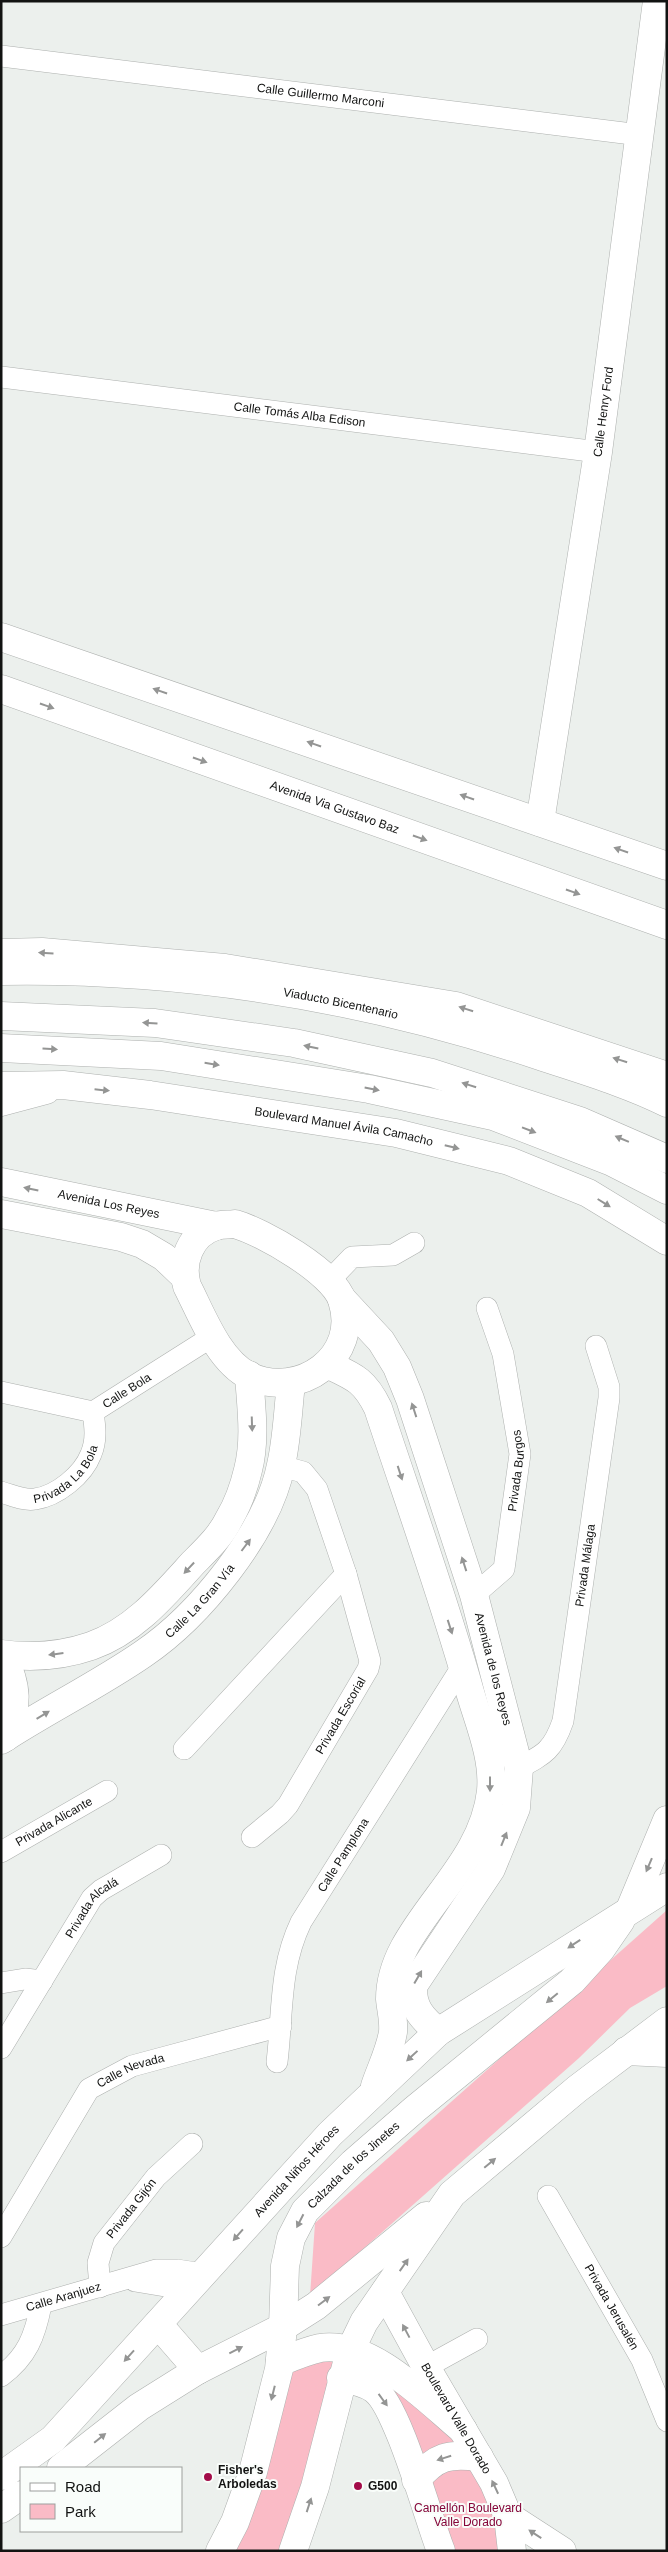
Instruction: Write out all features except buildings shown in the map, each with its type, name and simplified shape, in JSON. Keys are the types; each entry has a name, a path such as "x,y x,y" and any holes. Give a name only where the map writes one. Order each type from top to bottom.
{"main road":[{"name":"Calle Henry Ford","path":"540,822 598,452 658,1"},
{"path":"1,637 667,866"},
{"name":"Avenida Via Gustavo Baz","path":"1,690 667,925"},
{"path":"1,953 42,952 225,968 456,1006 667,1076"},
{"name":"Viaducto Bicentenario","path":"1,972 82,971 330,999 431,1021 587,1071 667,1103"},
{"path":"1,1016 155,1023 321,1049 432,1073 580,1122 667,1159"},
{"path":"1,1048 161,1056 369,1088 493,1116 612,1162 667,1190"},
{"name":"Boulevard Manuel Ávila Camacho","path":"1,1086 63,1086 150,1095 396,1133 509,1161 588,1193 667,1241"},
{"path":"1,1102 63,1086"},
{"name":"Avenida Los Reyes","path":"1,1182 216,1226"},
{"path":"1,1214 121,1237 142,1244 164,1257 183,1275 213,1336 227,1357 249,1375 271,1382 291,1383 329,1365 343,1338 345,1319 335,1291 302,1259 266,1236 235,1224 216,1226 194,1241 186,1257 183,1275"},
{"name":"Avenida de los Reyes","path":"335,1291 381,1342 397,1367 410,1398 474,1595 519,1768 516,1808 491,1869 418,1976 392,2039 374,2091"},
{"name":"Avenida de los Reyes","path":"329,1365 354,1377 369,1390 378,1408 462,1665 490,1760 489,1799 486,1816 462,1865 404,1948 390,1985 404,2012"},
{"path":"4,1739 14,1713 16,1696 12,1675 2,1654 36,1656 66,1652 101,1641 140,1618 210,1546 229,1521 249,1468 252,1438 249,1375"},
{"name":"Calle La Gran Vía","path":"4,1739 143,1654 169,1634 223,1576 252,1538 272,1497 281,1466 291,1383"},
{"path":"630,1909 667,1820"},
{"name":"Calzada de los Jinetes","path":"220,2551 235,2522 253,2472 280,2362 285,2266 291,2238 305,2211 353,2163 415,2109 572,1981 601,1949 630,1909 667,1887"},
{"name":"Avenida Niños Héroes","path":"1,2476 53,2439 324,2141 374,2091 438,2032 630,1909"},
{"path":"404,2012 438,2032"},
{"path":"62,2467 138,2407 198,2370 283,2327 346,2284 626,2051 667,2021"},
{"path":"626,2051 667,2053"},
{"path":"293,2551 315,2486 341,2378 350,2351 364,2322 452,2194"},
{"name":"Boulevard Valle Dorado","path":"386,2292 426,2367 479,2457 508,2516 512,2551"},
{"path":"158,2324 198,2370"},
{"path":"280,2362 320,2348 350,2351 370,2359 403,2380 463,2430"},
{"path":"341,2378 362,2383 375,2390 394,2416 441,2551"},
{"path":"416,2480 437,2460 449,2456 479,2457"},
{"path":"1,2509 20,2496"},
{"path":"508,2516 562,2551"}],"street":[{"name":"Calle Guillermo Marconi","path":"1,56 640,135"},
{"name":"Calle Tomás Alba Edison","path":"1,378 598,452"},
{"path":"335,1291 352,1257 389,1257 414,1242"},
{"name":"Privada Burgos","path":"474,1595 504,1569 520,1454 503,1354 487,1308"},
{"name":"Calle Bola","path":"1,1392 93,1412 213,1336"},
{"name":"Privada Málaga","path":"519,1768 547,1753 557,1740 563,1721 609,1398 609,1387 596,1346"},
{"name":"Privada La Bola","path":"1,1492 34,1500 60,1488 72,1478 91,1454 95,1434 93,1412"},
{"name":"Privada Escorial","path":"252,1837 288,1805 368,1669 369,1654 346,1574 317,1489 303,1472 281,1466"},
{"path":"184,1749 346,1574"},
{"name":"Calle Pamplona","path":"277,2062 285,1967 290,1944 301,1922 462,1665"},
{"name":"Privada Alicante","path":"1,1852 107,1790"},
{"name":"Privada Alcalá","path":"1,2048 92,1898 101,1890 161,1855"},
{"path":"1,1983 25,1980 42,1981"},
{"name":"Calle Nevada","path":"1,2237 89,2089 132,2066 281,2026"},
{"name":"Privada Gijón","path":"100,2287 99,2253 104,2243 156,2177 192,2144"},
{"name":"Privada Jerusalén","path":"548,2196 642,2360 667,2421"},
{"name":"Calle Aranjuez","path":"1,2315 156,2270 196,2282"},
{"path":"1,2376 24,2355 32,2341 40,2305"},
{"path":"426,2367 477,2339"}],"green space":[{"path":"667,1910 667,1986 630,2008 579,2058 310,2296 315,2223"},
{"name":"Camellón Boulevard Valle Dorado","path":"352,2353 477,2456 416,2478"},
{"path":"348,2354 290,2551 225,2551 282,2363"},
{"name":"Camellón Boulevard Valle Dorado","path":"477,2459 509,2551 444,2551 425,2497 438,2461"}],"place":[{"name":"Fisher's Arboledas","path":"208,2477"},
{"name":"G500","path":"358,2486"}]}
